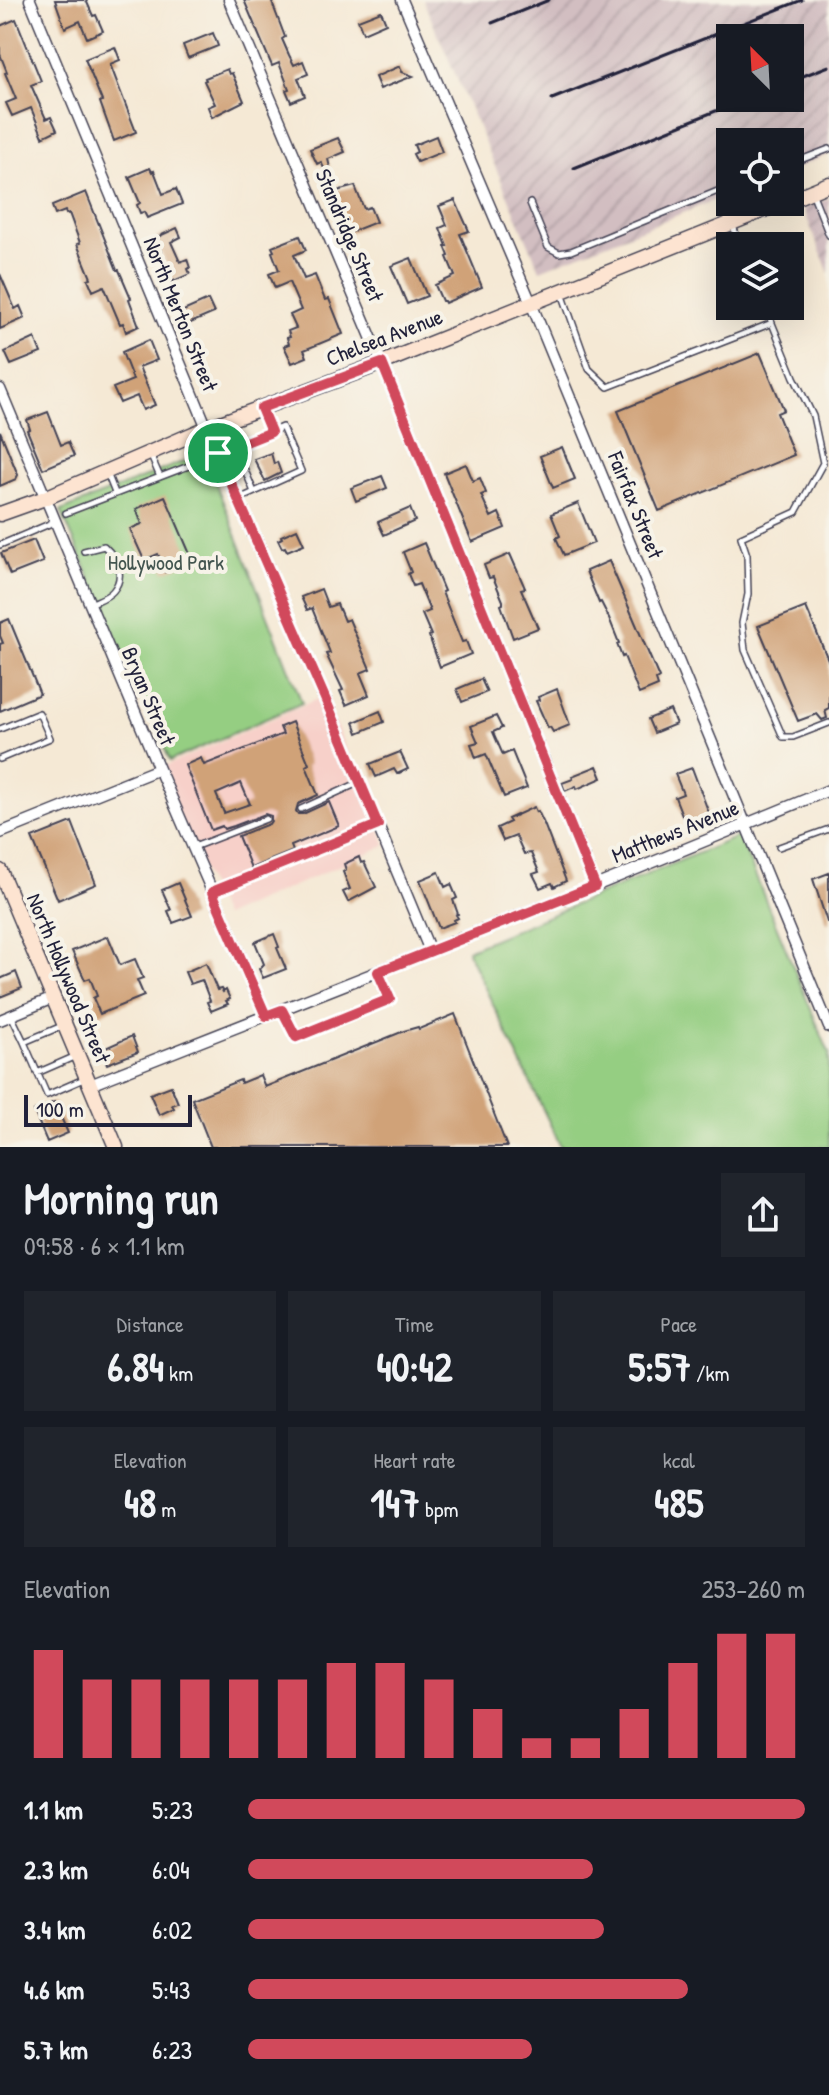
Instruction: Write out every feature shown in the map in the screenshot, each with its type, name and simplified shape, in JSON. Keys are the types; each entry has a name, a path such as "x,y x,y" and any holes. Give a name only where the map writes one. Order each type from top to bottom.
{"main road":[{"path":"804,194 829,184"},
{"name":"Chelsea Avenue","path":"0,514 45,498 207,428 382,363 747,217"},
{"name":"North Hollywood Street","path":"0,871 116,1147"}],"street":[{"name":"North Merton Street","path":"30,0 207,428 324,696 430,951"},
{"name":"Standridge Street","path":"229,0 382,363 595,886"},
{"name":"Fairfax Street","path":"402,0 531,303 829,1027"},
{"name":"Bryan Street","path":"0,389 266,1016"},
{"path":"0,833 159,769"},
{"name":"Matthews Avenue","path":"88,1081 282,1010 829,790"},
{"path":"0,1020 53,998"}],"lane":[{"path":"804,159 829,149"},
{"path":"811,191 829,235"},
{"path":"530,203 548,247 559,253 571,251 716,192"},
{"path":"731,223 735,232"},
{"path":"561,291 589,369 608,387 772,323"},
{"path":"771,320 813,416 823,463 796,512 741,537 747,555 748,594 742,623 745,650 783,737 793,737 829,723"},
{"path":"261,408 271,432"},
{"path":"218,453 282,427 301,471 238,499"},
{"path":"235,446 254,492"},
{"path":"150,453 160,477"},
{"path":"66,513 199,462"},
{"path":"106,472 115,493"},
{"path":"0,545 55,522"},
{"path":"84,551 104,546 119,567 120,580 113,591 89,604"},
{"path":"0,729 39,713 50,738 0,759"},
{"path":"301,809 360,783"},
{"path":"193,848 266,819"},
{"path":"212,892 378,825"},
{"path":"779,847 829,829"},
{"path":"282,1010 296,1037 309,1032 390,999 378,972"},
{"path":"11,1015 47,1095 88,1081"},
{"path":"24,1042 65,1025"},
{"path":"37,1073 77,1055"}],"shaded area":[{"path":"423,0 829,0 829,154 804,164 804,128 716,128 716,200 540,270"},
{"path":"829,198 829,273 804,210 804,208"},
{"path":"324,696 386,845 223,917 159,769"}],"green space":[{"name":"Hollywood Park","path":"204,453 302,703 170,761 61,511"},
{"path":"739,836 829,1053 829,1147 561,1147 467,950"}],"building":[{"path":"55,0 86,0 103,31 87,38 80,21 65,28"},
{"path":"244,0 271,0 285,37 282,39 294,65 303,61 308,74 298,78 305,96 291,102 279,63 272,66"},
{"path":"381,11 386,23 363,33 358,20"},
{"path":"16,19 41,81 31,85 46,119 51,117 57,130 43,137 31,108 12,116 6,103 16,99 0,54 0,26"},
{"path":"213,33 218,46 188,58 183,45"},
{"path":"115,47 120,60 110,64 136,132 114,141 85,59"},
{"path":"400,66 402,72 413,76 380,89 375,77"},
{"path":"227,69 229,74 232,73 244,101 212,117 208,107 215,104 204,81"},
{"path":"436,136 442,152 417,162 413,154 417,152 414,145"},
{"path":"338,138 345,152 328,159 330,168 325,170 321,162 317,164 310,149"},
{"path":"150,168 163,194 176,189 182,204 147,218 144,212 140,213 137,205 140,203 129,177"},
{"path":"355,186 364,209 370,207 376,222 346,234 340,219 344,218 337,201 337,191"},
{"path":"86,192 131,298 139,326 126,332 104,286 93,291 69,213 65,211 55,215 52,206"},
{"path":"455,200 469,231 460,234 482,287 445,303 435,285 455,276 440,228 447,225 439,206"},
{"path":"177,228 181,237 171,242 180,262 187,259 190,274 169,283 164,269 168,268 155,238"},
{"path":"300,236 306,250 294,255 304,279 315,275 343,334 304,350 307,357 292,363 284,346 289,344 288,331 296,328 290,315 301,310 289,282 275,288 269,274 279,270 272,247"},
{"path":"411,258 427,296 407,304 391,266"},
{"path":"0,274 15,309 20,306 25,318 0,329"},
{"path":"208,300 214,313 186,325 181,312"},
{"path":"35,338 41,353 11,365 5,352"},
{"path":"149,340 157,360 139,367 155,405 143,410 137,396 120,403 113,388 133,380 122,352"},
{"path":"760,353 784,410 777,413 794,455 659,511 618,411"},
{"path":"48,412 61,445 68,442 74,456 43,469 27,430 30,429 27,420"},
{"path":"0,431 18,475 0,486"},
{"path":"562,447 575,479 553,488 540,456"},
{"path":"271,453 281,473 265,481 254,459"},
{"path":"466,464 473,481 480,478 486,493 481,495 491,517 499,513 505,528 472,542 444,473"},
{"path":"382,476 387,488 356,501 351,488"},
{"path":"165,496 193,561 165,572 158,554 144,560 130,529 142,524 136,509"},
{"path":"578,503 594,543 564,555 556,538 560,536 551,514"},
{"path":"410,508 415,521 384,535 378,522"},
{"path":"297,529 304,544 287,551 285,547 282,548 278,540 281,536"},
{"path":"34,540 43,562 10,575 1,553"},
{"path":"424,543 462,642 466,641 471,654 440,667 422,614 430,611 419,584 413,586 403,552"},
{"path":"510,554 538,628 513,638 501,605 503,601 484,565"},
{"path":"609,561 659,678 656,680 658,686 639,694 609,618 586,571"},
{"path":"321,589 328,607 337,604 344,621 349,619 370,669 360,673 369,695 346,705 312,608 307,610 301,597"},
{"path":"806,607 829,662 829,708 825,710 827,718 822,720 817,714 798,721 758,626"},
{"path":"9,619 40,694 0,711 0,644 3,643 0,623"},
{"path":"481,679 487,692 462,702 457,689"},
{"path":"557,689 570,725 553,732 548,728 536,701 538,697"},
{"path":"670,710 676,724 654,733 648,719"},
{"path":"380,711 384,722 358,733 354,722"},
{"path":"496,716 502,728 493,732 503,755 512,751 527,788 504,797 486,754 476,758 471,744 478,742 471,726"},
{"path":"292,722 318,795 298,804 296,811 303,814 329,802 339,826 291,846 293,851 251,868 238,836 269,824 271,816 265,814 224,829 222,826 211,830 185,765 201,758 204,765 283,734 280,727","holes":["241,783 250,804 224,813 216,794"]},
{"path":"400,752 408,769 397,774 394,769 376,777 370,764"},
{"path":"597,766 602,778 565,791 562,783"},
{"path":"692,768 710,816 709,821 688,830 675,797 683,794 675,774"},
{"path":"534,807 544,824 566,881 554,887 552,883 540,888 533,874 539,872 531,853 524,854 516,836 503,841 497,828"},
{"path":"72,822 96,884 58,900 32,838"},
{"path":"359,857 376,887 348,902 343,892 350,889 343,872 346,870 344,864"},
{"path":"439,872 445,887 451,884 457,898 453,900 458,918 439,928 420,880"},
{"path":"829,873 829,922 827,922 813,879"},
{"path":"178,883 192,916 173,923 162,890"},
{"path":"274,934 286,969 263,978 259,969 264,964 255,942"},
{"path":"108,936 120,965 135,959 143,978 137,980 144,996 100,1014 93,998 97,996 90,978 85,980 72,951"},
{"path":"206,963 217,990 226,990 230,999 226,1001 228,1004 211,1011 202,980 190,984 185,972"},
{"path":"16,972 22,988 0,997 0,979"},
{"path":"455,1014 507,1147 211,1147 192,1099 260,1075 265,1087 404,1031 419,1029"},
{"path":"132,1036 138,1052 107,1064 101,1050"},
{"path":"171,1086 178,1103 159,1115 150,1094"},
{"path":"54,1102 68,1133 47,1142 34,1111"}],"railway":[{"path":"492,23 549,0"},
{"path":"552,99 802,0"},
{"path":"804,76 829,66"},
{"path":"574,168 716,111"}],"route":[{"path":"382,363 595,886 378,972 390,999 296,1037 282,1010 266,1016 212,892 378,825 218,453 271,432 261,408 382,363"}]}
